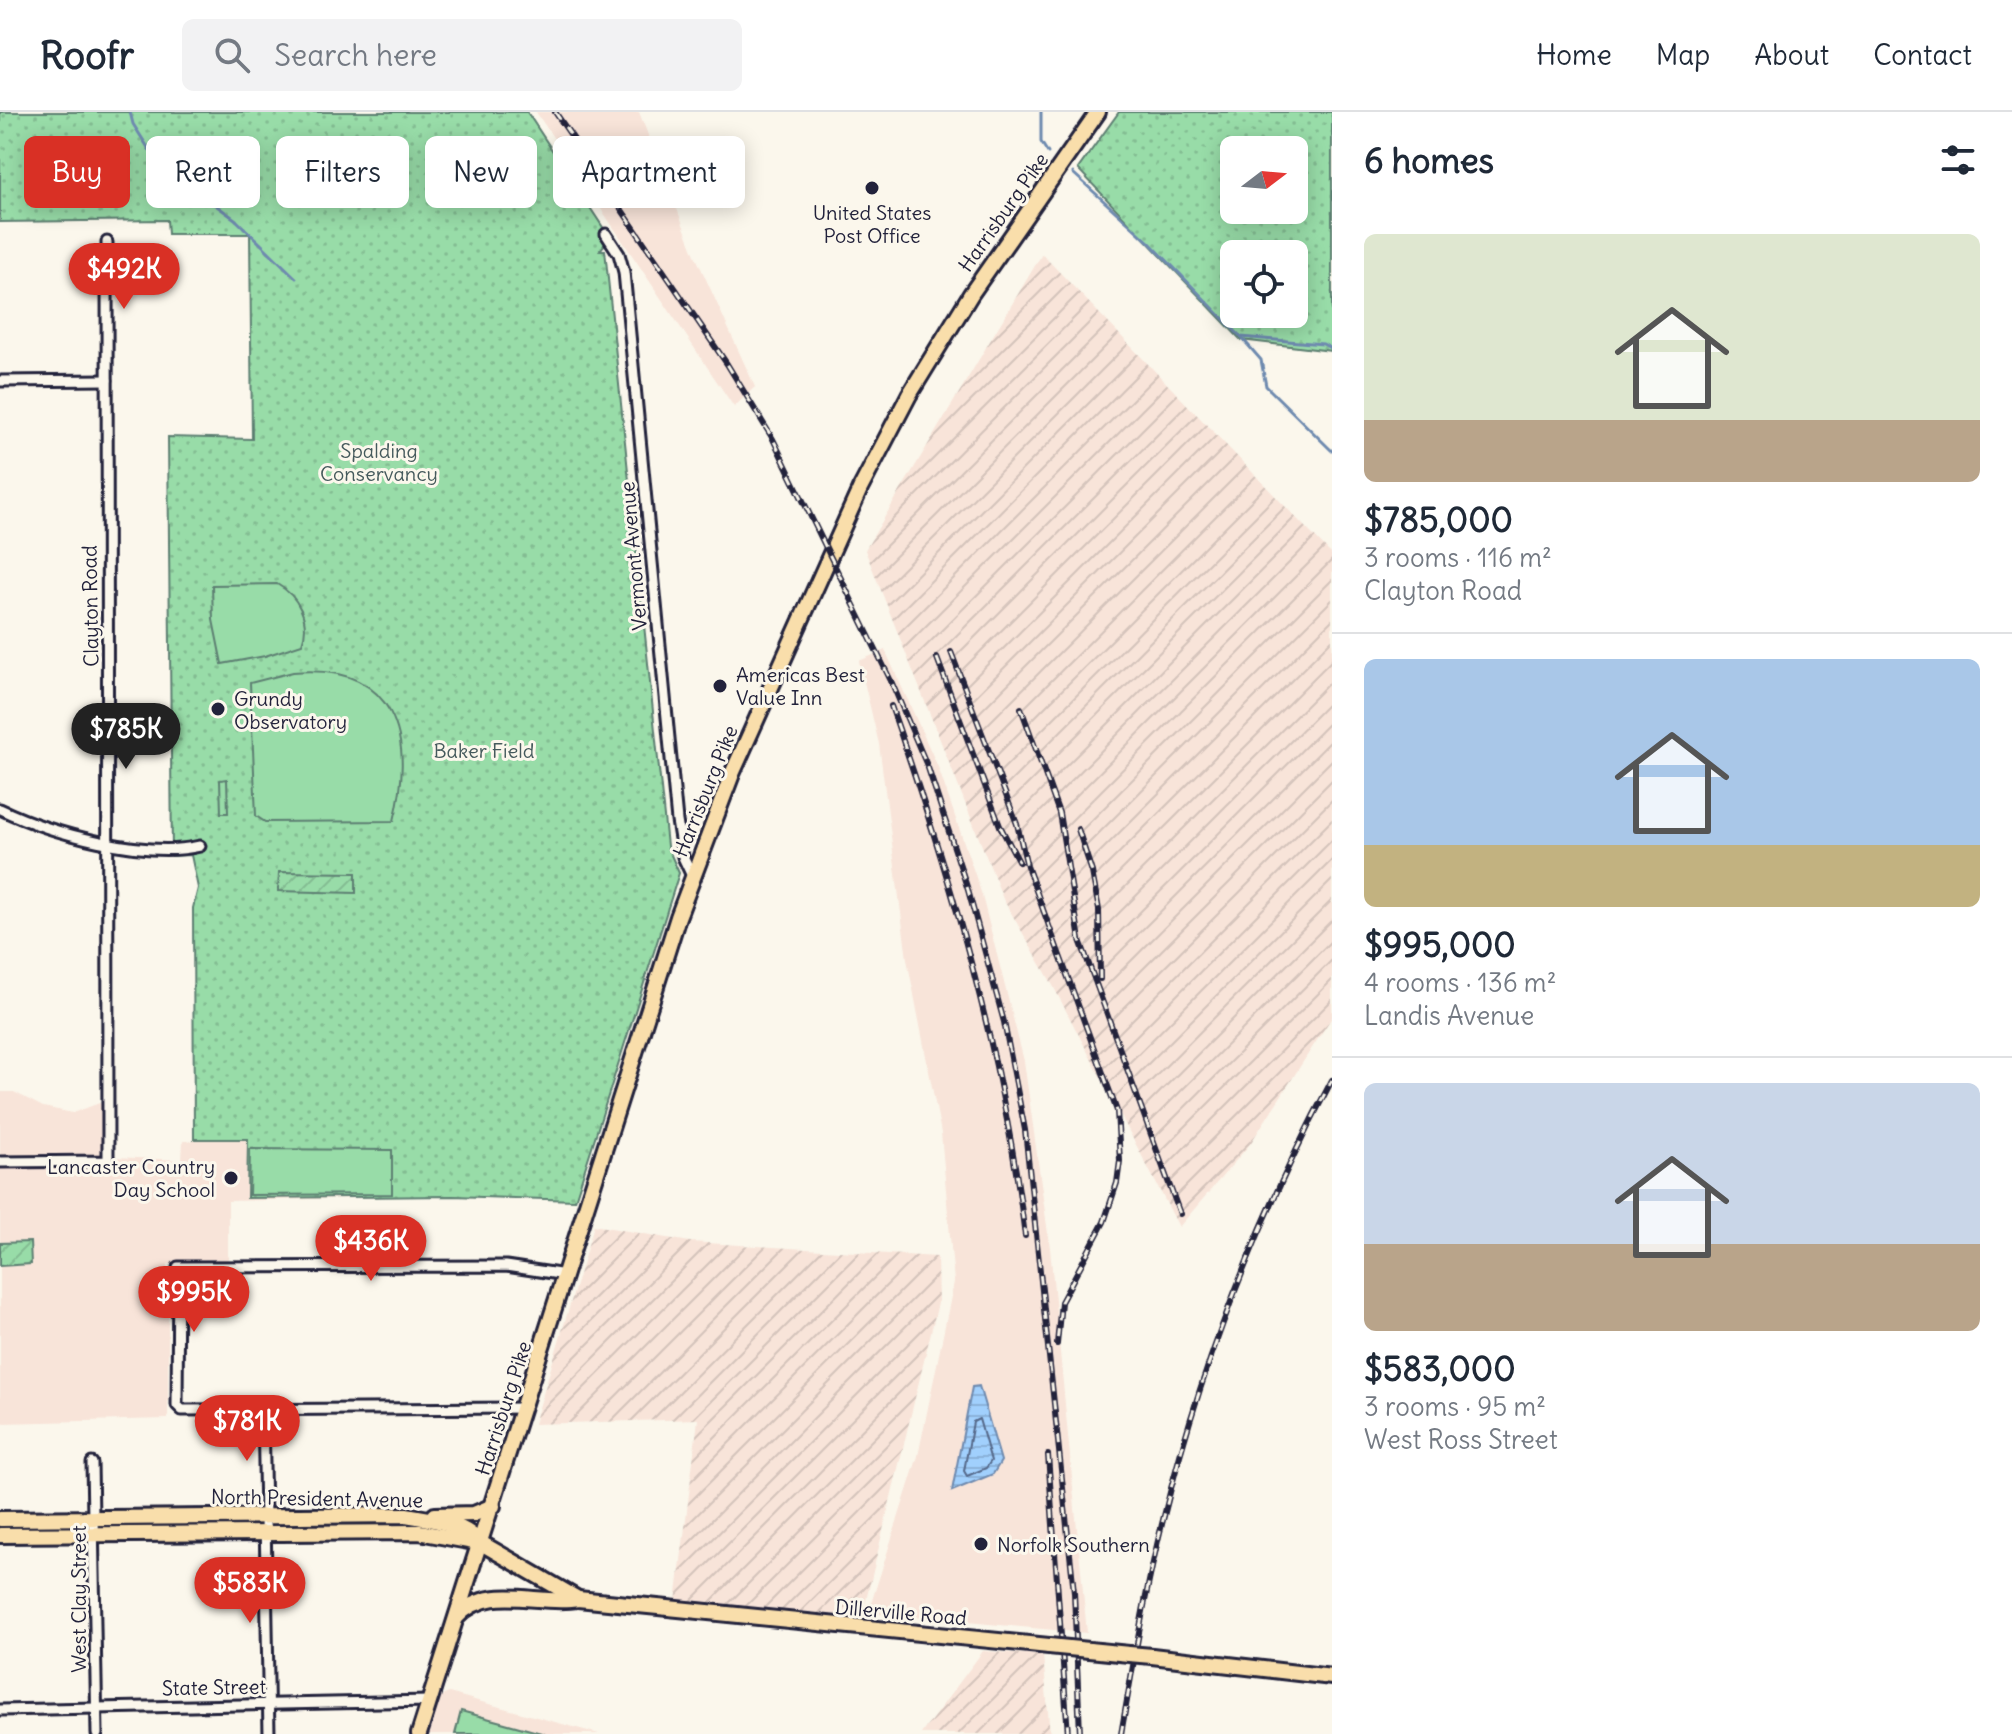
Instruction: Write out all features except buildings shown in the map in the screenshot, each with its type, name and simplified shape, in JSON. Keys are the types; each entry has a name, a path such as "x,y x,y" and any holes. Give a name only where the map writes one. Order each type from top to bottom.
{"main road":[{"path":"1086,128 1089,112"},
{"name":"Harrisburg Pike","path":"419,1734 692,876 756,717 890,431 958,314 1098,112"},
{"path":"406,1515 469,1515 493,1506"},
{"name":"North President Avenue","path":"0,1519 406,1515 455,1526 470,1532 481,1543"},
{"name":"North President Avenue","path":"0,1535 419,1532 481,1543"},
{"name":"Dillerville Road","path":"481,1543 578,1599 1332,1677"},
{"path":"456,1619 469,1606 487,1598 578,1599"}],"street":[{"name":"Vermont Avenue","path":"606,234 619,254 624,272 677,821 682,851 692,876"},
{"name":"Clayton Road","path":"0,1162 108,1161 107,242"},
{"path":"0,381 107,380"},
{"path":"0,809 55,831 110,843 200,846"},
{"path":"524,1408 179,1408 178,1267 506,1266 566,1275"},
{"path":"263,1410 269,1734"},
{"name":"West Clay Street","path":"92,1463 97,1734"},
{"name":"State Street","path":"0,1710 430,1701"}],"shaded area":[{"path":"536,112 639,112 648,136 553,136"},
{"path":"600,208 677,208 755,387 734,407"},
{"path":"1042,254 1332,555 1332,1017 1250,1144 1179,1227 1050,980 1003,899 865,550"},
{"path":"885,650 938,767 981,892 1024,1061 1050,1248 1087,1633 868,1613 918,1456 954,1282 941,1133 907,959 879,744 859,661"},
{"name":"Lancaster Country Day School","path":"193,908 453,1196 228,1201 228,1261 168,1264 168,1419 0,1423 0,1092 14,1092 43,1107 73,1113 102,1102 102,1151 114,1157 182,1160 183,1141 193,1141"},
{"path":"594,1225 690,1242 937,1257 938,1303 862,1617 676,1602 698,1419 534,1424"},
{"path":"983,1651 1043,1655 1050,1734 921,1734"},
{"path":"449,1693 599,1734 419,1734 430,1701"}],"green space":[{"path":"0,112 527,112 553,151 553,208 590,208 610,238 600,250 605,250 667,846 679,873 575,1200 453,1196 247,1198 248,1139 194,1139 193,908 198,888 191,855 172,856 168,437 252,439 250,234 168,234 167,220 0,222"},
{"path":"1119,112 1332,112 1332,351 1241,340 1230,328 1308,328 1308,240 1220,240 1220,318 1078,169"},
{"path":"277,584 291,595 301,610 305,626 302,644 265,656 222,664 213,620 212,585"},
{"path":"293,672 328,672 355,680 376,693 390,712 402,761 394,821 265,822 256,816 250,683"},
{"path":"227,779 228,813 221,813 220,780"},
{"path":"279,872 356,873 356,893 278,891"},
{"path":"250,1149 392,1150 392,1194 249,1195"},
{"path":"30,1242 31,1264 0,1266 0,1243"},
{"path":"461,1711 545,1734 455,1734"}],"water":[{"path":"979,1386 1001,1461 993,1474 952,1491 972,1387"}],"waterway":[{"path":"130,112 133,124 175,190 214,204 235,219 296,278"},
{"path":"1041,112 1041,142 1048,153"},
{"path":"1073,173 1149,242 1241,337 1261,360 1266,386 1332,451"},
{"path":"1241,337 1323,344 1332,349"}],"railway":[{"path":"555,112 727,364 773,439 891,681 928,768 968,890 1004,1022 1025,1130 1074,1592 1080,1734"},
{"path":"951,652 1017,824 1027,866 1117,1111 1120,1161 1117,1183 1104,1222 1061,1302 1057,1344"},
{"path":"937,658 1000,826 1019,862"},
{"path":"891,706 954,901 989,1034 1025,1236"},
{"path":"1021,708 1059,813 1080,940 1180,1214"},
{"path":"1078,829 1092,872 1099,910 1100,979"},
{"path":"1121,1734 1157,1547 1178,1463 1213,1351 1256,1240 1332,1080"},
{"path":"1048,1455 1068,1734"}],"place":[{"name":"United States Post Office","path":"872,188"},
{"name":"Americas Best Value Inn","path":"720,686"},
{"name":"Grundy Observatory","path":"218,709"},
{"name":"Lancaster Country Day School","path":"231,1178"},
{"name":"Norfolk Southern","path":"981,1544"}],"park label":[{"name":"Spalding Conservancy","path":"379,462"},
{"name":"Baker Field","path":"484,750"}]}
